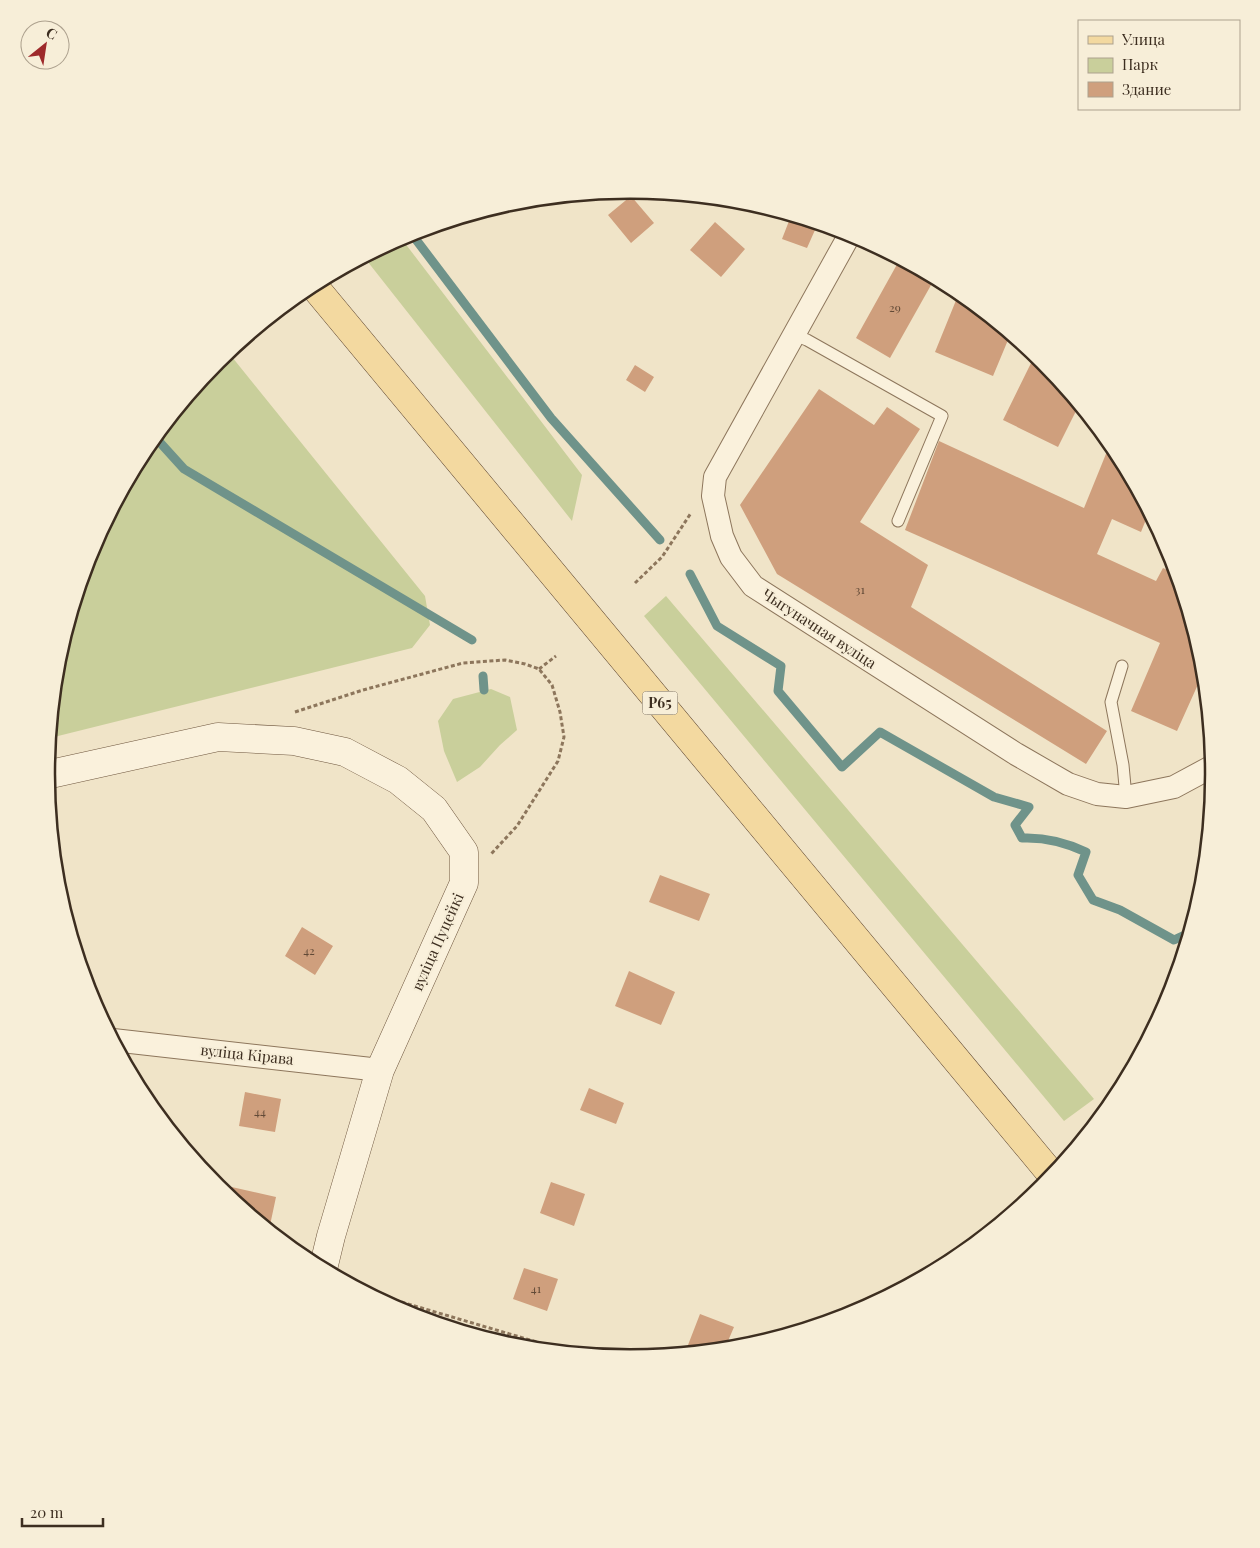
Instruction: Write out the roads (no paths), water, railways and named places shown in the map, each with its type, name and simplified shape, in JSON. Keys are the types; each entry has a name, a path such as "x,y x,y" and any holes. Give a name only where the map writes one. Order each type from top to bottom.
{"main road":[{"name":"Р65","path":"318,291 1047,1169"}],"street":[{"name":"Чыгуначная вуліца","path":"846,241 715,477 713,496 722,536 731,557 753,586 1016,754 1068,784 1097,794 1126,796 1174,787 1205,770"},
{"name":"вуліца Пуцейкі","path":"55,773 218,737 294,741 344,752 398,780 434,809 464,852 464,883 380,1070 325,1261"},
{"name":"вуліца Кірава","path":"121,1041 380,1070"}],"lane":[{"path":"794,335 942,416 898,521"},
{"path":"1122,666 1111,702 1123,765 1126,796"}],"waterway":[{"path":"417,241 551,418 660,540"},
{"path":"160,443 184,469 472,640"},
{"path":"690,574 717,626 781,666 778,691 842,767 880,732 994,797 1029,807 1015,825 1022,838 1039,838 1055,841 1086,852 1078,875 1093,900 1120,910 1174,940 1181,937"},
{"path":"483,676 484,690"}]}
